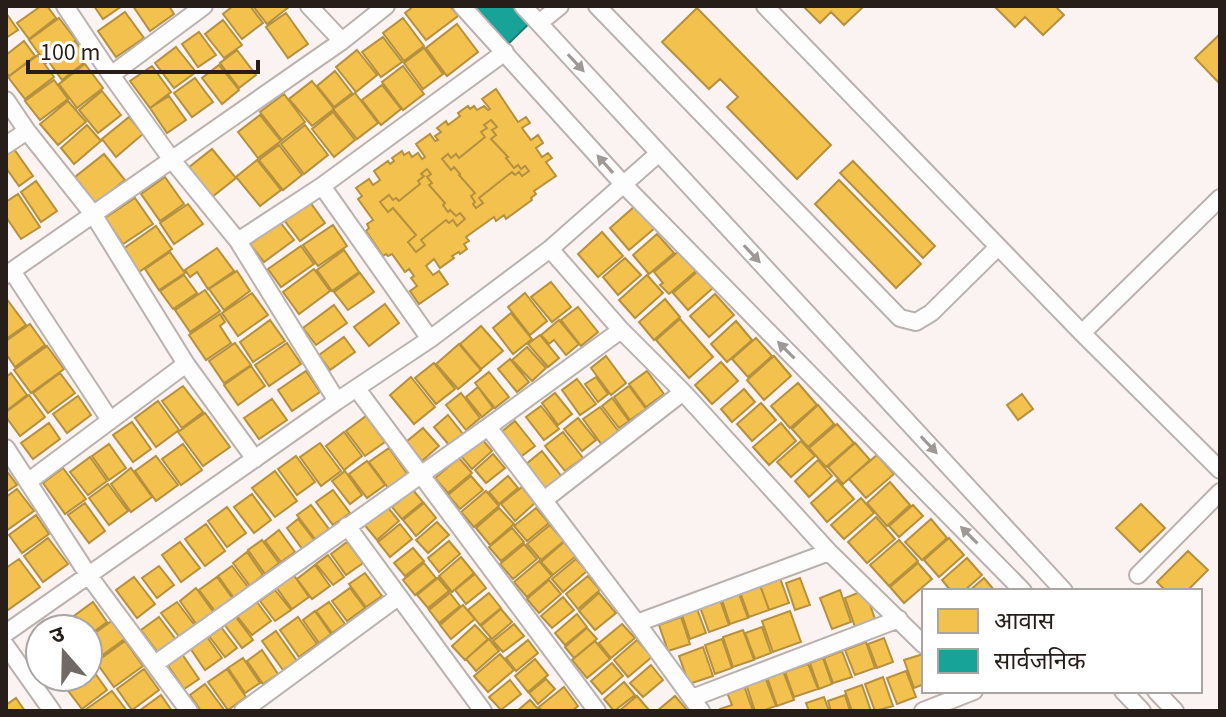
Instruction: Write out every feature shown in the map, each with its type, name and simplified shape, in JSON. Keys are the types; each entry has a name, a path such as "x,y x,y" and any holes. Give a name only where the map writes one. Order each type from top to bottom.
{"street":[{"path":"65,6 172,160 238,241 337,401"},
{"path":"309,6 342,41"},
{"path":"110,420 9,273 342,41 386,6"},
{"path":"462,6 624,185 1021,589"},
{"path":"523,6 1062,589"},
{"path":"539,23 560,6"},
{"path":"597,6 900,318 916,322 931,313 998,247"},
{"path":"765,6 1082,333 1220,470"},
{"path":"111,75 194,9"},
{"path":"238,241 322,186 505,52"},
{"path":"6,100 93,214 186,364 255,459"},
{"path":"6,145 27,131"},
{"path":"6,633 430,339 550,249 659,153"},
{"path":"322,186 430,339"},
{"path":"1082,333 1220,198"},
{"path":"550,249 621,330 683,392 829,552 922,643"},
{"path":"155,664 621,330"},
{"path":"29,481 186,364"},
{"path":"357,389 597,711"},
{"path":"544,500 683,392"},
{"path":"488,427 697,705 899,619"},
{"path":"6,448 89,576 189,711"},
{"path":"1138,575 1220,492"},
{"path":"347,526 483,711"},
{"path":"637,623 829,552"},
{"path":"243,711 398,597"},
{"path":"6,646 52,711"},
{"path":"923,711 968,693"},
{"path":"1125,693 1142,711"},
{"path":"1158,693 1175,711"}],"building: आवास":[{"path":"41,6 47,6 56,18 29,39 17,23"},
{"path":"94,6 122,6 103,19"},
{"path":"133,6 169,6 174,14 150,31"},
{"path":"233,6 250,6 263,23 242,39 223,14"},
{"path":"253,6 288,6 289,7 267,24"},
{"path":"414,6 450,6 458,16 426,40 405,13"},
{"path":"803,6 864,6 844,25 831,12 820,23"},
{"path":"994,6 1055,6 1064,15 1043,35 1025,17 1015,27"},
{"path":"697,8 831,145 797,179 727,107 738,97 720,79 709,89 662,42"},
{"path":"125,12 144,38 116,57 98,31"},
{"path":"6,13 18,30 6,38"},
{"path":"286,13 308,44 288,58 266,27"},
{"path":"59,18 76,40 46,63 29,40"},
{"path":"403,18 424,46 404,61 383,33"},
{"path":"223,20 242,45 224,58 205,34"},
{"path":"457,24 478,52 447,76 426,48"},
{"path":"199,32 216,55 198,67 182,44"},
{"path":"1220,36 1220,84 1195,58"},
{"path":"383,37 402,62 381,77 362,52"},
{"path":"24,41 35,56 9,76 6,73 6,55"},
{"path":"76,42 89,59 62,80 49,62"},
{"path":"176,47 196,72 174,88 155,63"},
{"path":"424,48 443,74 423,89 404,63"},
{"path":"237,50 256,75 239,88 220,63"},
{"path":"357,50 377,75 356,92 336,67"},
{"path":"38,55 54,77 25,99 8,77"},
{"path":"85,64 103,88 77,108 59,84"},
{"path":"219,65 239,90 222,104 202,78"},
{"path":"152,66 171,92 150,108 130,81"},
{"path":"403,66 424,94 403,110 382,82"},
{"path":"335,71 352,93 334,107 317,86"},
{"path":"195,78 213,102 192,117 174,93"},
{"path":"54,80 68,99 40,120 25,101"},
{"path":"312,81 334,109 312,126 289,99"},
{"path":"382,85 401,109 381,125 362,100"},
{"path":"496,89 518,122 526,117 530,123 522,128 531,140 538,135 543,143 536,148 542,157 548,153 552,158 546,162 556,176 534,191 536,194 532,200 506,219 504,215 496,221 494,217 466,237 469,241 464,244 467,249 452,256 454,258 440,268 434,259 426,266 433,275 439,271 448,284 419,304 410,291 417,286 409,269 405,272 392,254 383,256 366,231 369,228 367,224 373,220 358,199 362,196 356,188 369,179 373,185 380,180 374,171 388,161 390,164 394,161 392,158 402,151 404,155 409,152 412,157 418,153 422,159 425,157 416,144 430,134 435,141 438,140 435,136 441,132 437,128 446,121 448,125 468,106 470,109 474,106 477,110 484,106 490,109 482,99"},
{"path":"102,91 121,115 98,133 79,110"},
{"path":"355,93 378,123 357,139 333,109"},
{"path":"284,94 305,122 282,140 260,112"},
{"path":"169,96 186,120 167,133 150,108"},
{"path":"68,101 86,122 58,145 40,124"},
{"path":"333,112 355,140 334,157 312,129"},
{"path":"260,115 281,141 258,158 238,132"},
{"path":"129,117 143,134 116,157 102,139"},
{"path":"491,120 497,127 492,130 496,135 491,139 514,168 525,166 529,171 522,176 519,172 515,175 512,172 479,198 483,203 476,208 471,196 475,193 454,167 451,170 442,159 448,154 451,158 456,154 459,158 485,137 481,132"},
{"path":"87,125 101,141 74,164 61,148"},
{"path":"305,125 328,155 304,174 281,144"},
{"path":"279,145 302,175 283,190 259,160"},
{"path":"14,149 33,176 19,186 6,168 6,154"},
{"path":"212,149 236,178 212,197 188,168"},
{"path":"104,154 125,180 96,204 75,177"},
{"path":"257,160 281,190 260,206 236,177"},
{"path":"853,161 935,246 923,258 840,173"},
{"path":"427,169 431,174 427,177 432,183 429,185 445,203 443,205 448,212 450,210 456,216 460,213 465,219 457,226 453,220 449,223 446,220 421,240 425,245 416,252 408,242 416,235 393,208 388,212 380,202 389,195 399,201 420,184 418,181 424,176 421,174"},
{"path":"165,177 184,204 160,221 141,194"},
{"path":"839,180 921,264 896,288 815,204"},
{"path":"36,181 57,211 41,222 21,192"},
{"path":"18,194 40,227 21,239 6,217 6,202"},
{"path":"135,198 153,224 123,244 105,218"},
{"path":"310,202 325,223 300,241 284,220"},
{"path":"188,204 203,224 174,244 160,223"},
{"path":"635,206 655,228 629,250 610,228"},
{"path":"280,222 294,240 264,262 250,244"},
{"path":"333,225 347,246 318,266 303,245"},
{"path":"156,226 172,249 139,272 123,249"},
{"path":"602,232 623,256 598,277 578,254"},
{"path":"657,234 674,253 649,274 633,255"},
{"path":"301,246 314,264 281,287 268,269"},
{"path":"217,248 234,271 208,289 197,272 190,277 185,270"},
{"path":"344,250 359,272 332,291 317,270"},
{"path":"679,251 696,271 669,294 654,272"},
{"path":"170,252 185,273 159,290 145,269"},
{"path":"625,258 641,275 618,295 603,277"},
{"path":"314,269 330,291 299,314 283,292"},
{"path":"237,271 250,291 224,310 209,289"},
{"path":"698,271 713,288 688,310 673,293"},
{"path":"360,273 374,292 348,310 334,292"},
{"path":"184,275 197,293 173,309 160,291"},
{"path":"647,275 663,293 635,318 619,300"},
{"path":"551,282 571,307 552,322 531,297"},
{"path":"205,290 220,311 190,332 175,310"},
{"path":"252,293 268,315 238,336 222,313"},
{"path":"525,293 547,321 530,335 508,307"},
{"path":"715,294 734,315 709,337 690,316"},
{"path":"6,298 26,325 6,339"},
{"path":"665,299 680,317 654,340 639,322"},
{"path":"385,304 399,323 369,346 354,327"},
{"path":"334,305 347,323 316,345 303,328"},
{"path":"578,307 598,332 581,346 561,320"},
{"path":"511,313 532,339 513,354 493,328"},
{"path":"220,314 225,322 220,326 231,343 206,360 189,335"},
{"path":"680,319 713,357 689,378 656,340"},
{"path":"270,320 285,341 253,362 240,342"},
{"path":"559,320 579,344 566,355 554,340 549,344 541,335"},
{"path":"736,321 752,340 727,362 711,344"},
{"path":"30,324 45,345 15,367 6,354 6,341"},
{"path":"481,326 503,351 481,369 460,344"},
{"path":"540,335 559,358 548,367 528,344"},
{"path":"344,337 355,352 330,370 319,355"},
{"path":"756,338 772,356 748,377 732,359"},
{"path":"235,343 251,365 224,383 209,361"},
{"path":"287,343 301,364 269,386 255,365"},
{"path":"459,344 481,370 458,389 436,364"},
{"path":"47,346 64,369 31,393 14,370"},
{"path":"527,347 546,368 532,381 512,360"},
{"path":"606,356 626,383 611,395 591,368"},
{"path":"774,356 791,376 764,400 747,380"},
{"path":"510,359 529,382 517,392 498,369"},
{"path":"721,362 738,381 712,404 695,385"},
{"path":"434,363 455,389 436,404 415,378"},
{"path":"251,366 265,386 238,405 224,385"},
{"path":"306,371 320,392 292,411 278,390"},
{"path":"647,371 664,394 646,407 629,384"},
{"path":"489,372 509,397 495,408 475,383"},
{"path":"11,373 27,395 6,411 6,377"},
{"path":"60,373 75,393 48,413 33,393"},
{"path":"411,377 435,407 414,424 390,395"},
{"path":"596,377 608,394 598,402 585,384"},
{"path":"577,379 596,404 580,415 562,390"},
{"path":"798,383 817,405 790,428 771,406"},
{"path":"183,386 203,412 182,428 162,401"},
{"path":"629,386 646,409 630,420 614,397"},
{"path":"478,387 493,408 482,417 466,397"},
{"path":"744,389 755,402 732,422 721,409"},
{"path":"461,393 480,418 466,430 446,405"},
{"path":"555,393 572,414 558,425 542,403"},
{"path":"1022,394 1033,409 1018,420 1007,405"},
{"path":"29,395 45,417 20,436 6,417 6,412"},
{"path":"78,396 91,415 67,433 53,414"},
{"path":"612,398 629,421 619,428 602,406"},
{"path":"272,399 287,420 259,439 244,418"},
{"path":"158,401 179,430 156,447 135,418"},
{"path":"761,403 776,420 752,441 737,424"},
{"path":"818,405 834,424 808,447 792,429"},
{"path":"541,406 559,429 544,440 526,417"},
{"path":"600,407 619,432 602,445 583,419"},
{"path":"205,413 230,447 203,466 178,432"},
{"path":"448,415 463,434 449,445 434,427"},
{"path":"366,416 385,442 365,456 346,431"},
{"path":"578,418 596,440 582,451 564,429"},
{"path":"515,421 535,446 519,458 500,433"},
{"path":"132,422 151,449 133,462 113,435"},
{"path":"49,423 60,439 33,459 21,443"},
{"path":"781,423 796,441 769,465 753,447"},
{"path":"837,424 854,443 826,467 809,448"},
{"path":"423,428 439,446 422,461 406,442"},
{"path":"344,432 362,456 344,470 326,446"},
{"path":"563,432 583,458 565,471 545,446"},
{"path":"481,438 492,451 472,469 460,455"},
{"path":"801,441 815,456 791,477 777,462"},
{"path":"320,443 341,471 321,486 300,457"},
{"path":"855,443 870,460 843,484 828,467"},
{"path":"109,444 126,468 109,480 92,456"},
{"path":"183,444 202,470 181,485 162,459"},
{"path":"389,448 408,475 389,489 369,462"},
{"path":"542,451 562,477 544,491 525,465"},
{"path":"493,454 505,468 486,483 475,470"},
{"path":"877,455 894,474 866,498 849,479"},
{"path":"156,456 178,485 156,501 135,471"},
{"path":"296,456 315,482 297,495 278,469"},
{"path":"90,457 107,481 88,495 70,472"},
{"path":"459,458 472,473 448,493 435,478"},
{"path":"818,460 832,476 809,497 795,481"},
{"path":"367,461 385,485 367,498 349,474"},
{"path":"63,468 86,499 65,514 43,483"},
{"path":"131,468 152,497 131,512 111,484"},
{"path":"6,470 17,485 6,492"},
{"path":"275,471 297,501 275,517 252,488"},
{"path":"345,471 362,495 350,504 332,481"},
{"path":"471,476 483,490 460,509 448,495"},
{"path":"508,476 518,488 499,504 489,492"},
{"path":"837,480 854,499 827,522 811,503"},
{"path":"890,482 910,505 887,526 867,503"},
{"path":"108,484 128,511 109,525 89,498"},
{"path":"522,487 535,503 515,521 501,504"},
{"path":"17,489 34,511 6,531 6,497"},
{"path":"333,490 350,513 333,525 316,502"},
{"path":"413,490 423,502 402,519 392,507"},
{"path":"486,491 499,506 474,527 461,512"},
{"path":"252,494 271,520 254,533 234,507"},
{"path":"861,498 874,513 844,539 831,525"},
{"path":"85,503 105,531 89,543 68,515"},
{"path":"424,503 436,518 416,536 403,520"},
{"path":"385,504 399,521 377,540 362,522"},
{"path":"1141,504 1165,528 1140,552 1116,528"},
{"path":"311,505 329,529 315,539 297,515"},
{"path":"913,505 923,516 899,537 889,526"},
{"path":"227,507 246,533 227,547 208,521"},
{"path":"499,508 514,524 490,545 476,528"},
{"path":"536,508 549,523 527,541 514,526"},
{"path":"36,515 49,534 22,553 9,535"},
{"path":"876,517 895,539 867,563 848,542"},
{"path":"298,519 315,541 303,550 287,528"},
{"path":"931,519 947,538 922,560 905,542"},
{"path":"437,522 449,535 428,553 416,540"},
{"path":"206,524 225,551 205,566 185,539"},
{"path":"400,524 412,539 390,557 378,542"},
{"path":"550,525 564,541 541,560 527,544"},
{"path":"512,528 524,542 501,561 489,547"},
{"path":"279,530 295,552 281,562 265,541"},
{"path":"48,538 68,564 43,582 24,556"},
{"path":"949,538 964,555 939,577 924,560"},
{"path":"262,540 279,563 265,574 248,550"},
{"path":"899,540 918,561 889,586 870,565"},
{"path":"449,541 460,554 439,572 428,558"},
{"path":"180,542 200,568 181,582 162,555"},
{"path":"347,542 363,563 346,575 331,554"},
{"path":"564,542 576,556 553,575 541,562"},
{"path":"524,544 537,559 513,579 500,564"},
{"path":"413,548 424,561 405,576 394,563"},
{"path":"1188,551 1208,570 1189,589 1164,589 1157,582"},
{"path":"247,552 263,575 250,586 233,563"},
{"path":"328,555 344,577 333,585 316,564"},
{"path":"461,557 474,573 452,592 439,576"},
{"path":"967,558 982,575 966,589 949,589 942,580"},
{"path":"19,559 40,587 8,610 6,568"},
{"path":"576,559 587,571 563,592 552,579"},
{"path":"539,561 552,576 527,597 514,582"},
{"path":"424,563 436,578 415,595 403,580"},
{"path":"918,563 932,579 904,603 890,587"},
{"path":"315,565 330,586 312,599 297,579"},
{"path":"159,566 174,585 157,598 142,578"},
{"path":"232,566 248,587 234,598 218,576"},
{"path":"365,573 382,596 366,607 349,584"},
{"path":"293,574 309,597 292,609 276,587"},
{"path":"475,574 486,588 466,604 455,590"},
{"path":"588,576 600,590 578,609 566,594"},
{"path":"134,577 155,604 137,618 116,590"},
{"path":"217,577 233,599 215,611 199,590"},
{"path":"438,578 449,591 428,608 417,595"},
{"path":"780,578 789,603 769,610 760,585"},
{"path":"800,578 810,605 795,610 786,583"},
{"path":"984,578 993,589 971,589"},
{"path":"549,580 561,594 539,613 527,599"},
{"path":"760,585 769,610 749,617 740,592"},
{"path":"196,588 214,613 197,625 180,601"},
{"path":"350,588 365,608 347,621 332,601"},
{"path":"275,590 291,610 275,621 260,601"},
{"path":"840,590 851,622 832,629 820,598"},
{"path":"865,590 875,619 855,627 845,598"},
{"path":"450,593 460,606 439,623 429,610"},
{"path":"489,593 501,608 480,625 468,610"},
{"path":"599,593 616,613 595,630 579,611"},
{"path":"739,594 748,618 730,624 722,600"},
{"path":"563,597 574,610 552,628 541,616"},
{"path":"720,600 729,625 709,632 700,607"},
{"path":"93,602 101,613 78,613"},
{"path":"177,602 196,627 180,638 161,613"},
{"path":"257,602 271,621 252,635 237,616"},
{"path":"329,602 345,624 332,633 316,611"},
{"path":"463,605 475,619 451,639 440,625"},
{"path":"501,609 512,622 492,639 481,626"},
{"path":"697,609 706,633 690,639 682,615"},
{"path":"315,611 331,634 319,643 303,620"},
{"path":"790,611 801,642 773,652 762,621"},
{"path":"577,614 587,627 565,645 555,633"},
{"path":"235,616 253,640 242,648 224,624"},
{"path":"159,617 177,641 159,654 141,630"},
{"path":"298,617 317,644 299,657 280,630"},
{"path":"681,617 690,644 668,651 659,625"},
{"path":"113,620 126,638 104,654 104,626"},
{"path":"514,624 524,636 503,652 493,641"},
{"path":"622,624 635,638 611,658 599,643"},
{"path":"475,625 488,639 465,660 452,646"},
{"path":"221,627 237,648 225,657 209,636"},
{"path":"762,627 771,653 755,659 745,633"},
{"path":"587,628 597,639 574,658 565,647"},
{"path":"743,630 754,660 733,667 723,637"},
{"path":"276,631 297,661 283,670 262,641"},
{"path":"207,637 222,658 205,670 190,648"},
{"path":"884,638 893,662 877,668 868,644"},
{"path":"489,639 499,651 476,671 466,659"},
{"path":"722,639 732,668 715,674 705,645"},
{"path":"528,640 538,653 516,671 506,658"},
{"path":"637,640 652,657 628,677 614,660"},
{"path":"125,641 143,666 114,687 104,673 104,656"},
{"path":"595,641 610,659 587,678 572,660"},
{"path":"866,642 875,668 855,675 845,650"},
{"path":"703,647 713,676 689,684 679,656"},
{"path":"262,650 278,674 263,684 247,661"},
{"path":"842,651 852,677 833,683 824,658"},
{"path":"182,654 199,679 184,689 167,664"},
{"path":"500,654 514,670 488,692 474,676"},
{"path":"922,654 922,685 914,688 904,660"},
{"path":"243,658 260,683 245,693 228,668"},
{"path":"823,658 832,684 819,689 810,663"},
{"path":"535,659 548,675 528,692 515,676"},
{"path":"612,663 623,676 602,694 591,681"},
{"path":"808,664 818,689 794,697 785,672"},
{"path":"651,665 663,680 643,697 630,683"},
{"path":"144,669 159,690 132,710 117,689"},
{"path":"227,669 246,697 228,710 208,682"},
{"path":"783,671 794,700 777,706 767,677"},
{"path":"906,671 916,697 897,704 887,678"},
{"path":"765,677 776,706 755,711 746,684"},
{"path":"883,677 893,706 875,711 865,684"},
{"path":"546,679 555,689 538,704 529,693"},
{"path":"510,680 521,694 501,710 489,697"},
{"path":"624,682 635,695 614,711 604,699"},
{"path":"743,683 753,711 721,711 732,705 726,690"},
{"path":"205,684 225,711 201,711 190,695"},
{"path":"862,685 871,711 852,711 845,691"},
{"path":"564,687 578,706 572,711 542,711 539,707"},
{"path":"112,691 127,711 85,711 85,710"},
{"path":"70,693 103,693 82,709"},
{"path":"161,695 172,711 139,711"},
{"path":"845,695 850,711 831,711 828,701"},
{"path":"637,696 648,711 619,711"},
{"path":"675,696 688,711 657,711"},
{"path":"824,697 829,711 809,711 806,703"},
{"path":"16,698 25,711 6,711 6,705"},
{"path":"530,700 539,710 517,711"}],"building: सार्वजनिक":[{"path":"464,6 531,6 539,14 504,48"}]}
